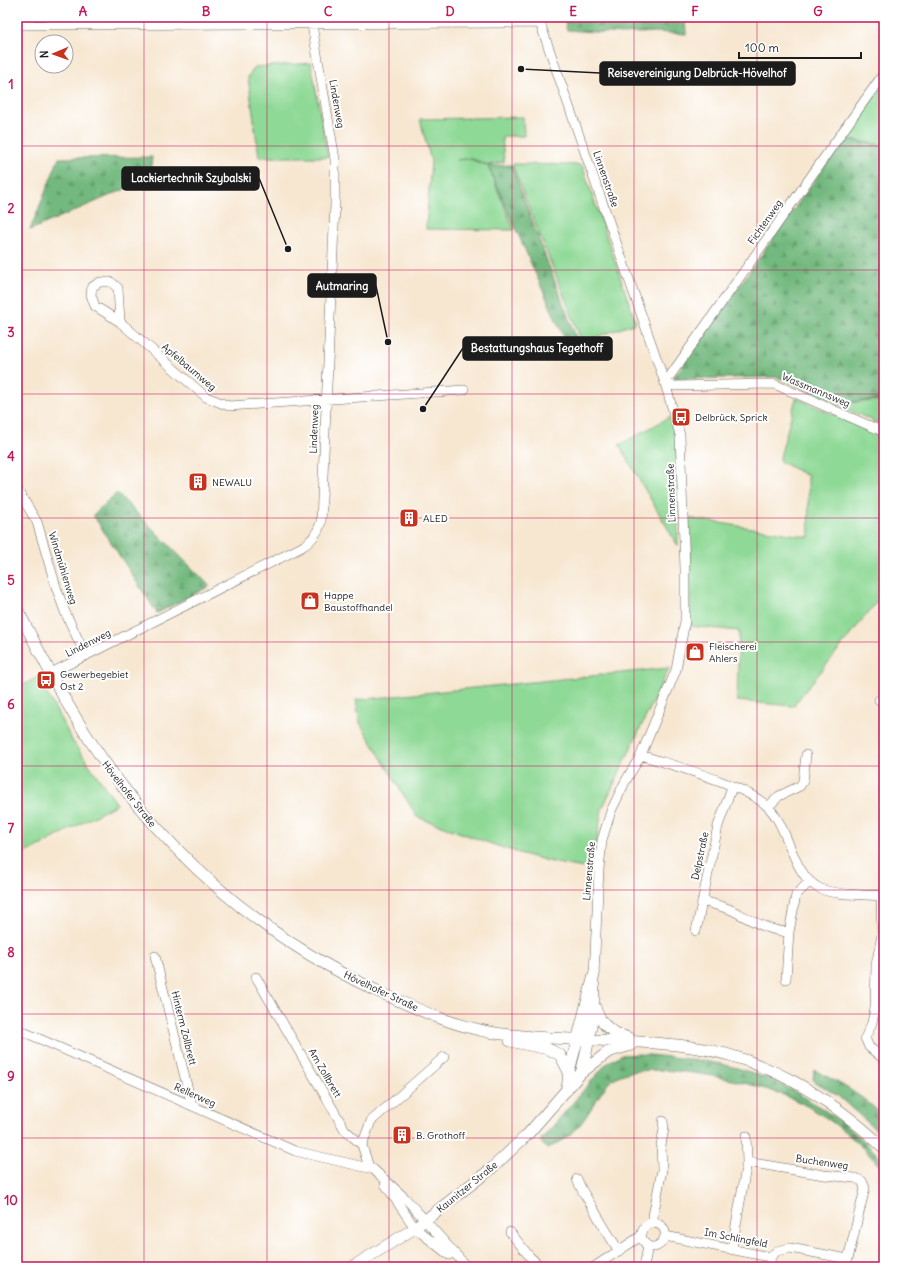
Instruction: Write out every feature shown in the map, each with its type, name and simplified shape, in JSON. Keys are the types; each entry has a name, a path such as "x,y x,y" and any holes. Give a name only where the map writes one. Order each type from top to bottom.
{"main road":[{"name":"Hövelhofer Straße","path":"17,609 51,673 91,742 120,784 158,831 208,880 248,914 297,947 353,979 405,1004 446,1020 493,1032 578,1041 641,1042 686,1046 728,1053 766,1068 802,1086 832,1104 861,1126 884,1148"},
{"path":"581,1073 590,1041 594,1002 594,975"},
{"path":"567,1090 569,1072 594,975"},
{"path":"594,1002 598,1018 613,1033 641,1042"},
{"path":"493,1032 508,1041 548,1049 554,1052 560,1056 569,1072"},
{"path":"581,1073 608,1052 641,1042"},
{"name":"Kaunitzer Straße","path":"352,1267 415,1228 491,1169 528,1134 581,1073"}],"street":[{"path":"17,25 312,25 539,20"},
{"name":"Linnenstraße","path":"539,20 665,383 680,435 685,569 684,621 676,670 641,755 611,810 602,840 599,869 594,975"},
{"name":"Lindenweg","path":"51,673 309,543 322,522 335,204 335,160 312,25"},
{"name":"Fichtenweg","path":"665,383 884,73"},
{"name":"Apfelbaumweg","path":"120,322 118,288 111,282 100,282 92,287 91,295 95,306 120,322 206,397 217,403 229,406 464,390"},
{"name":"Wassmannsweg","path":"665,383 674,386 774,384 884,432"},
{"name":"Windmühlenweg","path":"17,489 37,522 56,587 86,656"},
{"path":"641,755 732,787 751,795 768,807 781,826 802,871 809,882 822,889 883,896 882,935 876,965 880,987 872,1023 866,1038 869,1047 884,1059"},
{"path":"768,807 779,796 800,786 804,781 806,755"},
{"name":"Delpstraße","path":"696,931 718,826 732,787"},
{"path":"786,979 789,932 796,895 809,882"},
{"path":"702,901 728,909 752,922 775,931 789,932"},
{"name":"Hinterm Zollbrett","path":"155,956 192,1106"},
{"name":"Am Zollbrett","path":"256,977 345,1130 362,1145"},
{"name":"Rellerweg","path":"17,1029 295,1151 369,1167"},
{"path":"444,1057 371,1121 362,1145 369,1167 380,1174 405,1198 466,1267"},
{"path":"654,1222 653,1216 662,1170 661,1145 664,1129 663,1121"},
{"path":"732,1248 747,1162 746,1136"},
{"name":"Buchenweg","path":"747,1162 824,1175 855,1178 862,1181 865,1188 848,1259"},
{"path":"380,1174 397,1203 415,1228 466,1267"},
{"path":"577,1179 582,1191 595,1211 598,1220 619,1251"},
{"path":"654,1222 659,1224 664,1230 666,1236 662,1244 655,1247 648,1246 643,1242 641,1236 643,1228 647,1224 654,1222"},
{"path":"510,1232 530,1257 541,1267"},
{"path":"594,1267 641,1236"},
{"name":"Im Schlingfeld","path":"666,1236 732,1248 770,1257 777,1251 790,1248 848,1259"},
{"path":"644,1267 648,1246"},
{"path":"770,1257 771,1267"}],"green space":[{"path":"96,17 351,17 354,22 99,25"},
{"path":"592,17 685,17 686,34 656,32 623,34 567,30 565,22"},
{"path":"311,63 328,157 259,157 248,77 255,67"},
{"path":"884,82 884,145 845,139"},
{"path":"523,117 524,136 502,136 504,162 488,165 470,158 457,160 470,159 488,166 514,230 426,229 431,161 420,119"},
{"path":"844,139 884,146 884,399 836,403 777,377 673,379"},
{"path":"152,157 149,189 139,183 30,230 59,158"},
{"path":"512,164 582,165 636,323 582,342"},
{"path":"511,165 578,343 568,347 488,166"},
{"path":"796,398 884,437 884,593 793,706 737,701 739,631 690,626 688,518 809,537 808,476 779,461"},
{"path":"884,400 884,426 836,404"},
{"path":"670,417 677,441 678,546 619,445"},
{"path":"117,493 210,586 157,613 93,515"},
{"path":"669,668 602,809 592,869 570,866 525,855 417,817 360,723 356,700"},
{"path":"38,677 73,742 117,804 17,858 17,688"},
{"path":"640,1054 725,1065 768,1079 812,1102 851,1130 884,1162 884,1172 855,1140 808,1106 779,1093 757,1086 703,1074 676,1071 650,1070 629,1073 613,1079 604,1088 586,1117 574,1131 563,1140 547,1149 540,1141 607,1063 621,1055"},
{"path":"814,1070 851,1090 876,1109 884,1117 884,1137 838,1096 813,1081"}],"place":[{"name":"Reisevereinigung Delbrück-Hövelhof","path":"521,69"},
{"name":"Lackiertechnik Szybalski","path":"288,249"},
{"name":"Autmaring","path":"388,342"},
{"name":"Bestattungshaus Tegethoff","path":"423,409"},
{"name":"Delbrück, Sprick","path":"681,417"},
{"name":"NEWALU","path":"198,482"},
{"name":"ALED","path":"409,518"},
{"name":"Happe Baustoffhandel","path":"310,601"},
{"name":"Fleischerei Ahlers","path":"695,652"},
{"name":"Gewerbegebiet Ost 2","path":"46,680"},
{"name":"B. Grothoff","path":"402,1135"}]}
